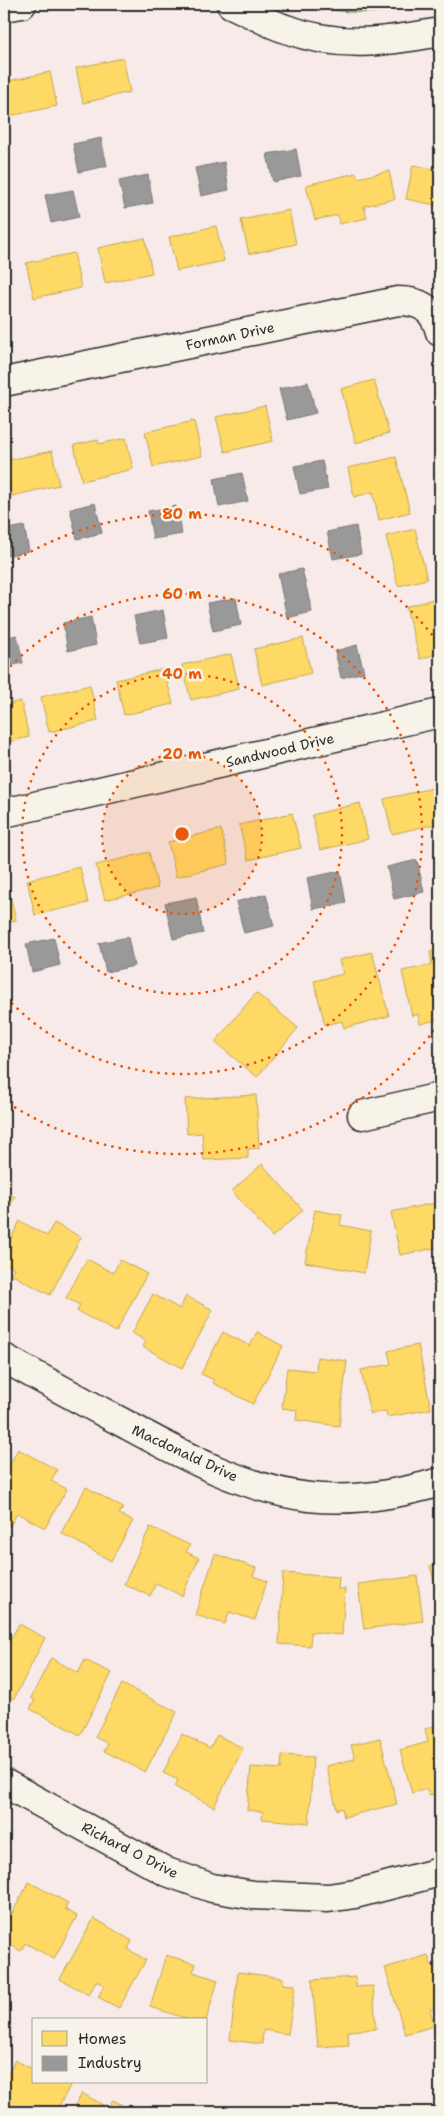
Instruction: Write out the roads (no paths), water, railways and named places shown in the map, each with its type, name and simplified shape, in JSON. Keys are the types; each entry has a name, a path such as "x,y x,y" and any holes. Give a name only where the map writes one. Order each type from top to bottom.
{"street":[{"path":"4,8 22,4"},
{"path":"231,4 286,29 322,40 352,43 386,42 440,32"},
{"name":"Forman Drive","path":"4,382 398,301 411,301 424,305 432,313 440,332"},
{"name":"Sandwood Drive","path":"4,813 440,713"},
{"path":"362,1115 440,1097"},
{"name":"Macdonald Drive","path":"4,1358 159,1442 224,1474 275,1490 310,1497 346,1498 394,1493 440,1482"},
{"name":"Richard O Drive","path":"4,1783 167,1872 212,1888 253,1895 328,1898 355,1894 440,1872"}]}
